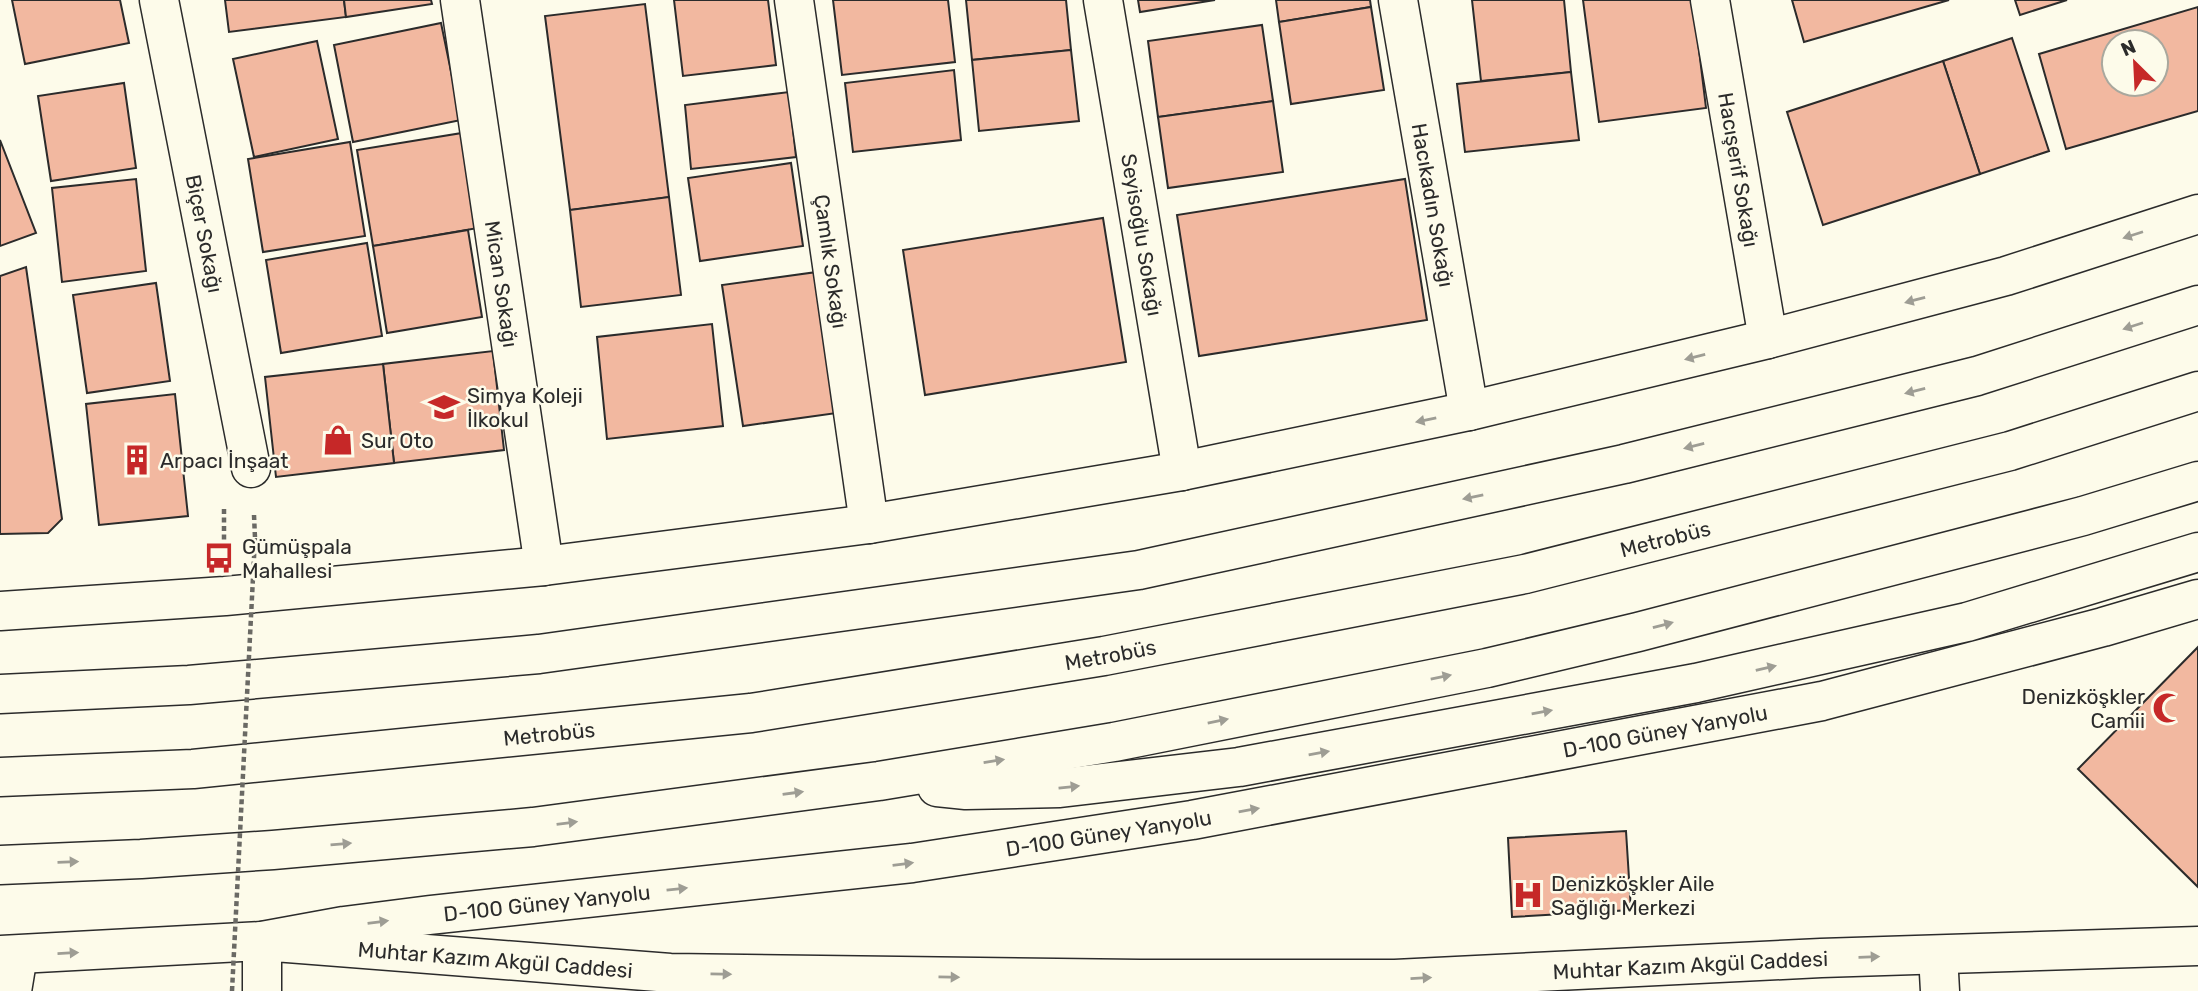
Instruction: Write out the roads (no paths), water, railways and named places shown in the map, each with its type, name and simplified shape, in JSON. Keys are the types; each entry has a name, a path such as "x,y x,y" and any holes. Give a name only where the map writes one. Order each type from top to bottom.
{"main road":[{"name":"Biçer Sokağı","path":"159,0 251,468"},
{"name":"Mican Sokağı","path":"460,0 544,566"},
{"name":"Çamlık Sokağı","path":"794,0 869,524"},
{"name":"Seyisoğlu Sokağı","path":"1103,0 1181,471"},
{"name":"Hacıkadın Sokağı","path":"1398,0 1469,411"},
{"name":"Hacışerif Sokağı","path":"1710,0 1768,339"},
{"path":"0,611 225,596 544,566 869,524 1181,471 1469,411 1768,339 2006,276 2198,214"},
{"path":"0,694 189,685 539,654 1139,570 1624,464 1978,376 2198,305"},
{"name":"Metrobüs","path":"0,777 193,769 751,713 1104,656 1525,574 2010,451 2198,391"},
{"path":"0,864 141,859 273,850 533,827 879,781 1114,742 1487,668 1638,632 2083,516 2198,481"},
{"path":"879,781 966,790 1060,788 1239,767 1696,683 1967,622 2198,552"},
{"name":"D-100 Güney Yanyolu","path":"10,967 262,941 418,916 912,863 1192,820 1822,701 2103,627 2198,599"},
{"path":"262,941 262,991"},
{"name":"Muhtar Kazım Akgül Caddesi","path":"262,941 670,982 1395,979 1793,959 1939,973 2198,947"}],"place":[{"name":"Simya Koleji İlkokul","path":"444,407"},
{"name":"Sur Oto","path":"338,440"},
{"name":"Arpacı İnşaat","path":"137,460"},
{"name":"Gümüşpala Mahallesi","path":"219,558"},
{"name":"Denizköşkler Camii","path":"2168,708"},
{"name":"Denizköşkler Aile Sağlığı Merkezi","path":"1528,895"}]}
